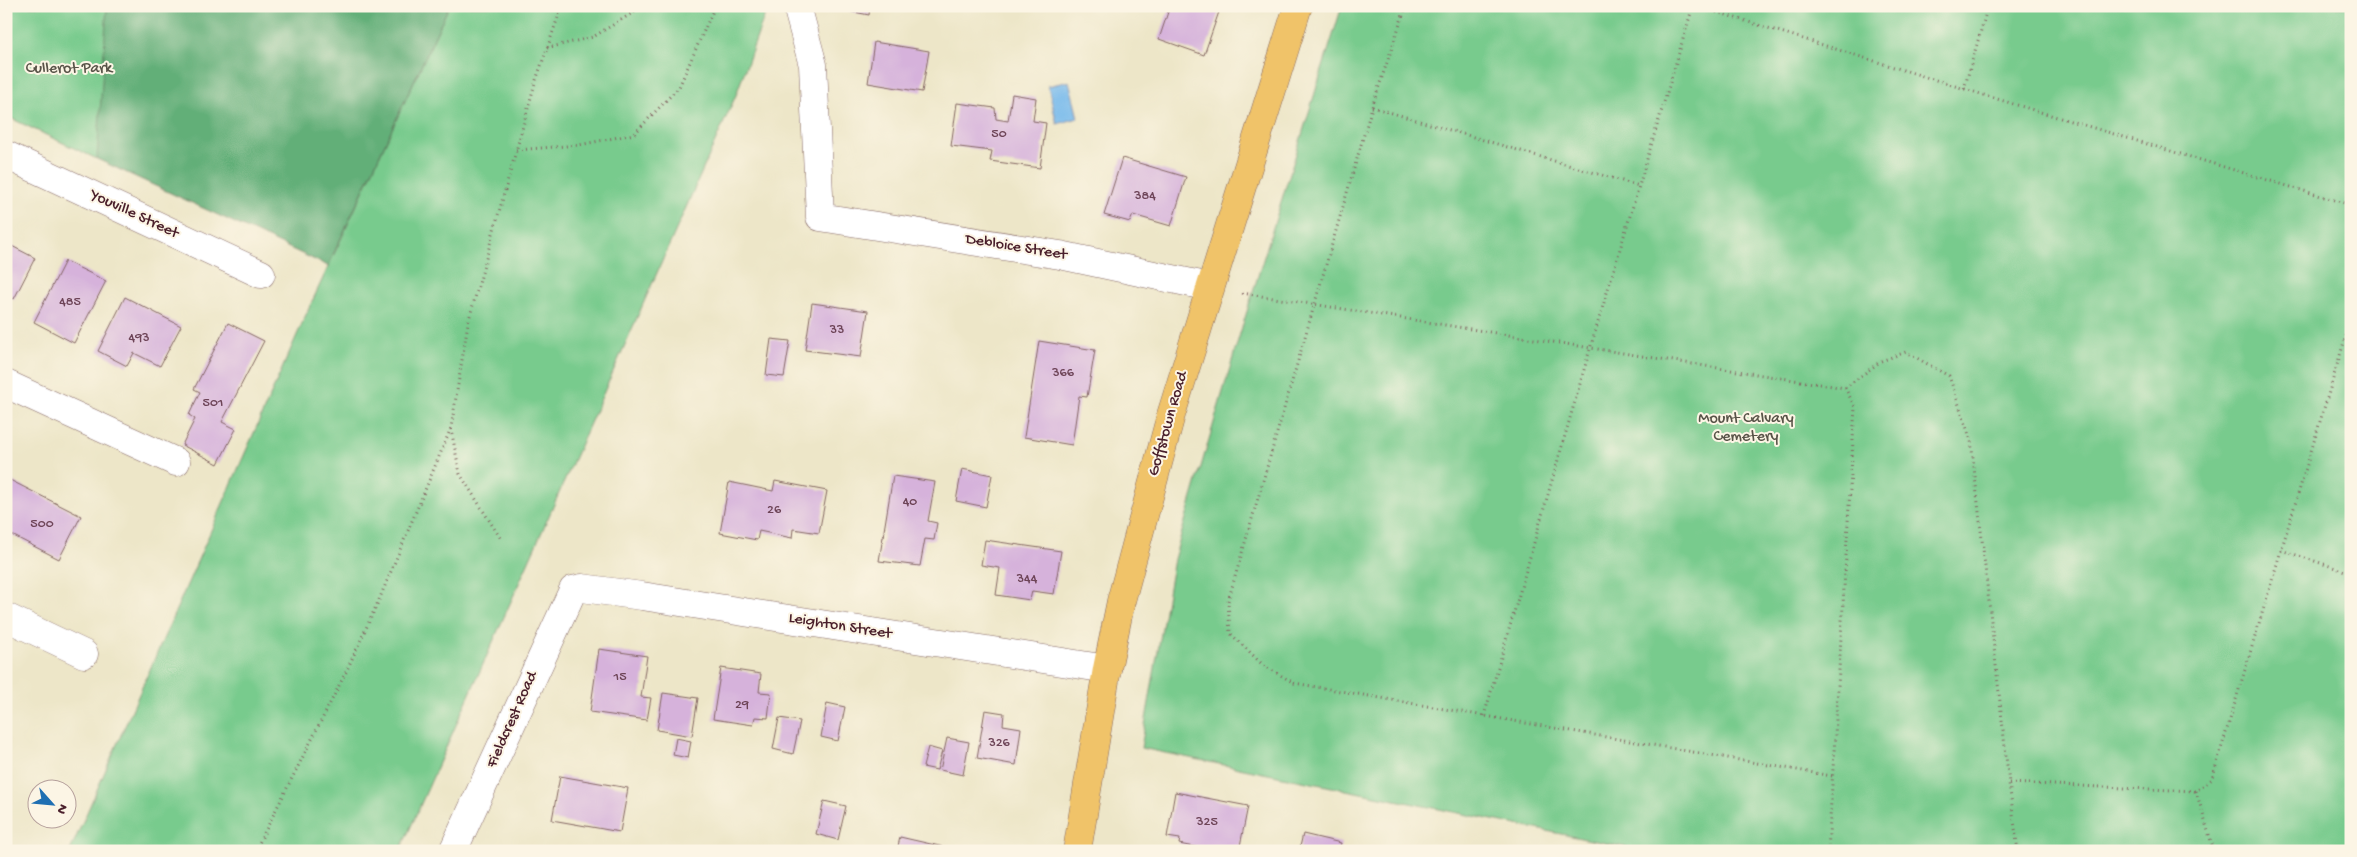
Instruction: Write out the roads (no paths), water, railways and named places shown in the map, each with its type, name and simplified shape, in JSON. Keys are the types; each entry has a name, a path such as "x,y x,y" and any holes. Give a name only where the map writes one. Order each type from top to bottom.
{"main road":[{"name":"Goffstown Road","path":"1077,851 1107,669 1121,602 1171,415 1298,6"}],"street":[{"name":"Debloice Street","path":"797,6 813,65 820,217 1060,255 1210,287"},
{"name":"Youville Street","path":"6,155 261,274"},
{"path":"6,384 176,462"},
{"name":"Leighton Street","path":"573,590 582,588 642,596 1107,669"},
{"name":"Fieldcrest Road","path":"453,851 573,590"},
{"path":"6,617 84,654"}],"water":[{"path":"1069,81 1078,118 1057,124 1048,86"}],"park label":[{"name":"Cullerot Park","path":"69,69"},
{"name":"Mount Calvary Cemetery","path":"1746,428"}]}
